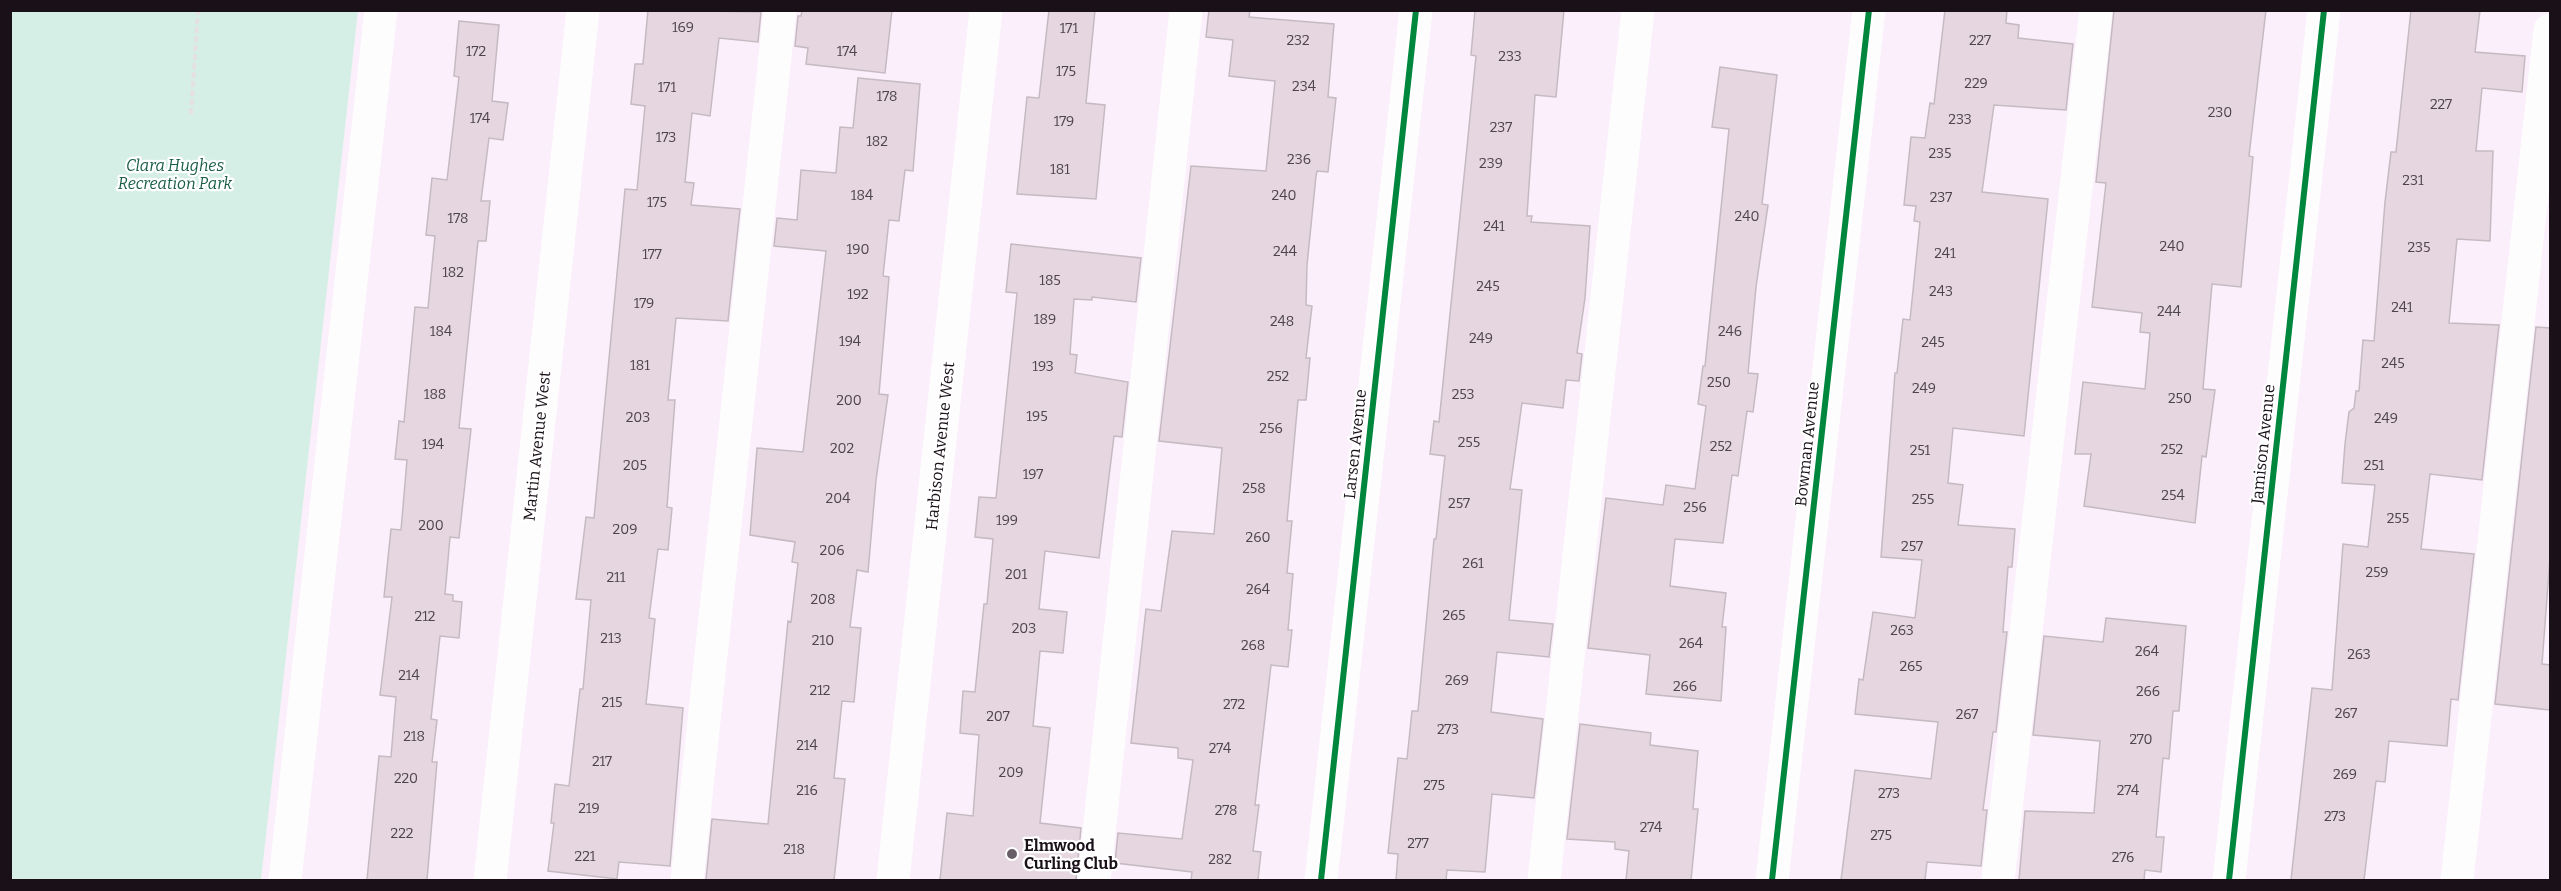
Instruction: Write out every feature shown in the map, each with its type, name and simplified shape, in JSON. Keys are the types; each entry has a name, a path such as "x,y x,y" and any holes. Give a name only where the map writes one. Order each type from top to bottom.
{"street":[{"path":"285,880 381,10"},
{"name":"Martin Avenue West","path":"490,880 583,10"},
{"path":"687,880 780,10"},
{"name":"Harbison Avenue West","path":"893,880 986,10"},
{"path":"1094,880 1186,10"},
{"name":"Larsen Avenue","path":"1321,880 1416,10"},
{"path":"1544,880 1638,10"},
{"name":"Bowman Avenue","path":"1772,880 1869,10"},
{"path":"1998,880 2096,10"},
{"name":"Jamison Avenue","path":"2229,880 2324,10"},
{"path":"2457,880 2550,30"}],"path":[{"path":"191,114 198,10"}],"green space":[{"name":"Clara Hughes Recreation Park","path":"10,11 358,11 261,880 11,880"}],"building":[{"path":"648,10 761,12 758,42 719,38 710,116 692,113 685,182 694,183 691,205 740,209 728,321 676,318 668,400 675,400 667,507 672,508 668,550 658,549 649,618 655,619 646,704 683,708 670,866 619,862 617,879 548,871 554,823 551,823 555,784 569,786 580,689 583,689 591,600 576,599 586,517 594,518 625,189 637,190 645,106 631,104 635,64 643,64"},
{"path":"802,10 892,10 885,73 806,64 808,48 795,46 798,16 801,16"},
{"path":"1049,10 1095,10 1086,103 1105,105 1096,199 1017,194 1027,97 1039,98"},
{"path":"1209,10 1250,10 1249,17 1334,24 1328,97 1336,98 1328,172 1317,171 1316,176 1307,265 1306,305 1312,306 1306,358 1310,358 1306,400 1298,400 1287,521 1292,521 1287,573 1293,574 1288,630 1292,630 1288,667 1271,665 1255,805 1259,805 1253,851 1261,852 1258,880 1191,880 1192,872 1115,863 1118,833 1182,839 1193,760 1178,758 1178,748 1131,743 1146,609 1161,611 1172,531 1214,534 1222,448 1159,441 1191,166 1266,171 1275,81 1229,76 1233,40 1206,37"},
{"path":"1475,10 1564,10 1556,97 1535,95 1527,216 1532,216 1531,222 1590,226 1585,298 1577,353 1582,354 1579,381 1566,380 1563,408 1522,403 1510,489 1522,490 1509,620 1553,624 1549,657 1497,652 1491,712 1543,719 1534,798 1492,794 1485,872 1447,870 1446,880 1396,880 1398,854 1388,853 1398,758 1407,759 1412,711 1418,711 1434,539 1436,539 1445,456 1430,454 1434,421 1439,422 1467,147 1476,56 1471,55"},
{"path":"1945,10 2007,10 2006,23 2019,25 2018,38 2073,44 2066,110 1994,105 1982,192 2048,199 2024,436 1953,428 1948,483 1963,485 1958,525 2015,529 2012,567 2008,567 2003,632 2007,632 1996,732 1993,732 1983,810 1987,810 1981,866 1927,862 1925,880 1841,880 1855,770 1931,779 1938,722 1855,714 1859,679 1863,680 1873,612 1915,618 1922,560 1881,557 1895,373 1897,373 1903,319 1910,320 1920,222 1914,221 1916,206 1904,205 1911,137 1925,138 1930,103 1934,104"},
{"path":"2114,10 2266,10 2249,156 2253,157 2241,287 2212,284 2203,389 2215,390 2206,457 2202,456 2195,523 2084,506 2091,454 2075,454 2083,382 2145,389 2150,333 2140,332 2142,313 2092,307 2106,183 2096,182"},
{"path":"2411,10 2480,10 2475,52 2525,56 2522,92 2482,88 2476,151 2493,151 2490,241 2457,239 2449,323 2499,325 2482,480 2430,474 2421,549 2474,554 2458,700 2451,699 2447,746 2389,741 2385,782 2376,781 2364,880 2291,880 2312,688 2332,690 2343,544 2368,547 2375,485 2342,483 2345,444 2349,412 2354,408 2356,391 2359,391 2363,340 2374,341 2385,202 2391,152 2396,152"},
{"path":"459,21 499,25 492,101 508,103 503,140 489,138 481,201 490,201 486,241 478,241 459,428 471,429 459,538 450,537 445,594 453,595 453,601 462,602 459,638 440,636 431,719 437,720 432,762 437,762 427,880 367,880 379,756 391,757 396,697 380,695 392,597 384,597 391,529 401,530 407,460 395,459 399,421 404,422 415,307 428,308 435,236 426,235 432,178 447,180 459,77 454,76"},
{"path":"1720,67 1777,75 1762,204 1768,205 1756,287 1748,373 1758,374 1753,412 1747,411 1738,476 1732,475 1723,543 1675,539 1670,586 1726,593 1722,627 1726,627 1721,701 1646,694 1650,655 1588,648 1606,498 1663,505 1666,485 1695,489 1706,406 1698,404 1703,366 1705,366 1729,129 1712,127"},
{"path":"858,78 920,84 913,171 905,170 899,221 889,220 883,276 889,277 879,394 888,395 876,480 868,572 857,570 850,627 861,628 854,702 842,701 834,778 845,779 834,880 706,880 712,819 768,824 788,621 791,622 798,563 792,562 795,542 750,535 757,448 803,452 826,251 774,246 777,218 797,220 801,170 836,173 840,127 853,128"},
{"path":"1011,244 1141,258 1136,302 1092,297 1092,300 1074,299 1070,354 1077,355 1075,373 1128,382 1122,437 1114,436 1099,558 1045,551 1039,609 1067,612 1063,653 1040,651 1033,726 1050,728 1040,823 1081,828 1076,880 940,880 947,813 973,816 979,735 960,733 963,691 975,692 984,604 987,604 993,539 975,537 979,497 996,498 1017,293 1006,292"},
{"path":"2536,327 2550,328 2550,558 2542,664 2550,665 2550,710 2495,704"},
{"path":"2106,618 2186,626 2179,711 2173,711 2169,759 2163,758 2156,837 2164,837 2161,872 2145,870 2144,880 2019,880 2025,811 2094,813 2100,741 2033,735 2044,636 2103,642"},
{"path":"1580,724 1651,733 1650,745 1698,751 1693,809 1698,809 1691,880 1626,880 1629,851 1615,849 1615,842 1567,839"}],"cycle path":[{"path":"1321,880 1416,10"},
{"path":"1772,880 1869,10"},
{"path":"2229,880 2324,10"}],"place":[{"name":"Elmwood Curling Club","path":"1012,854"}]}
